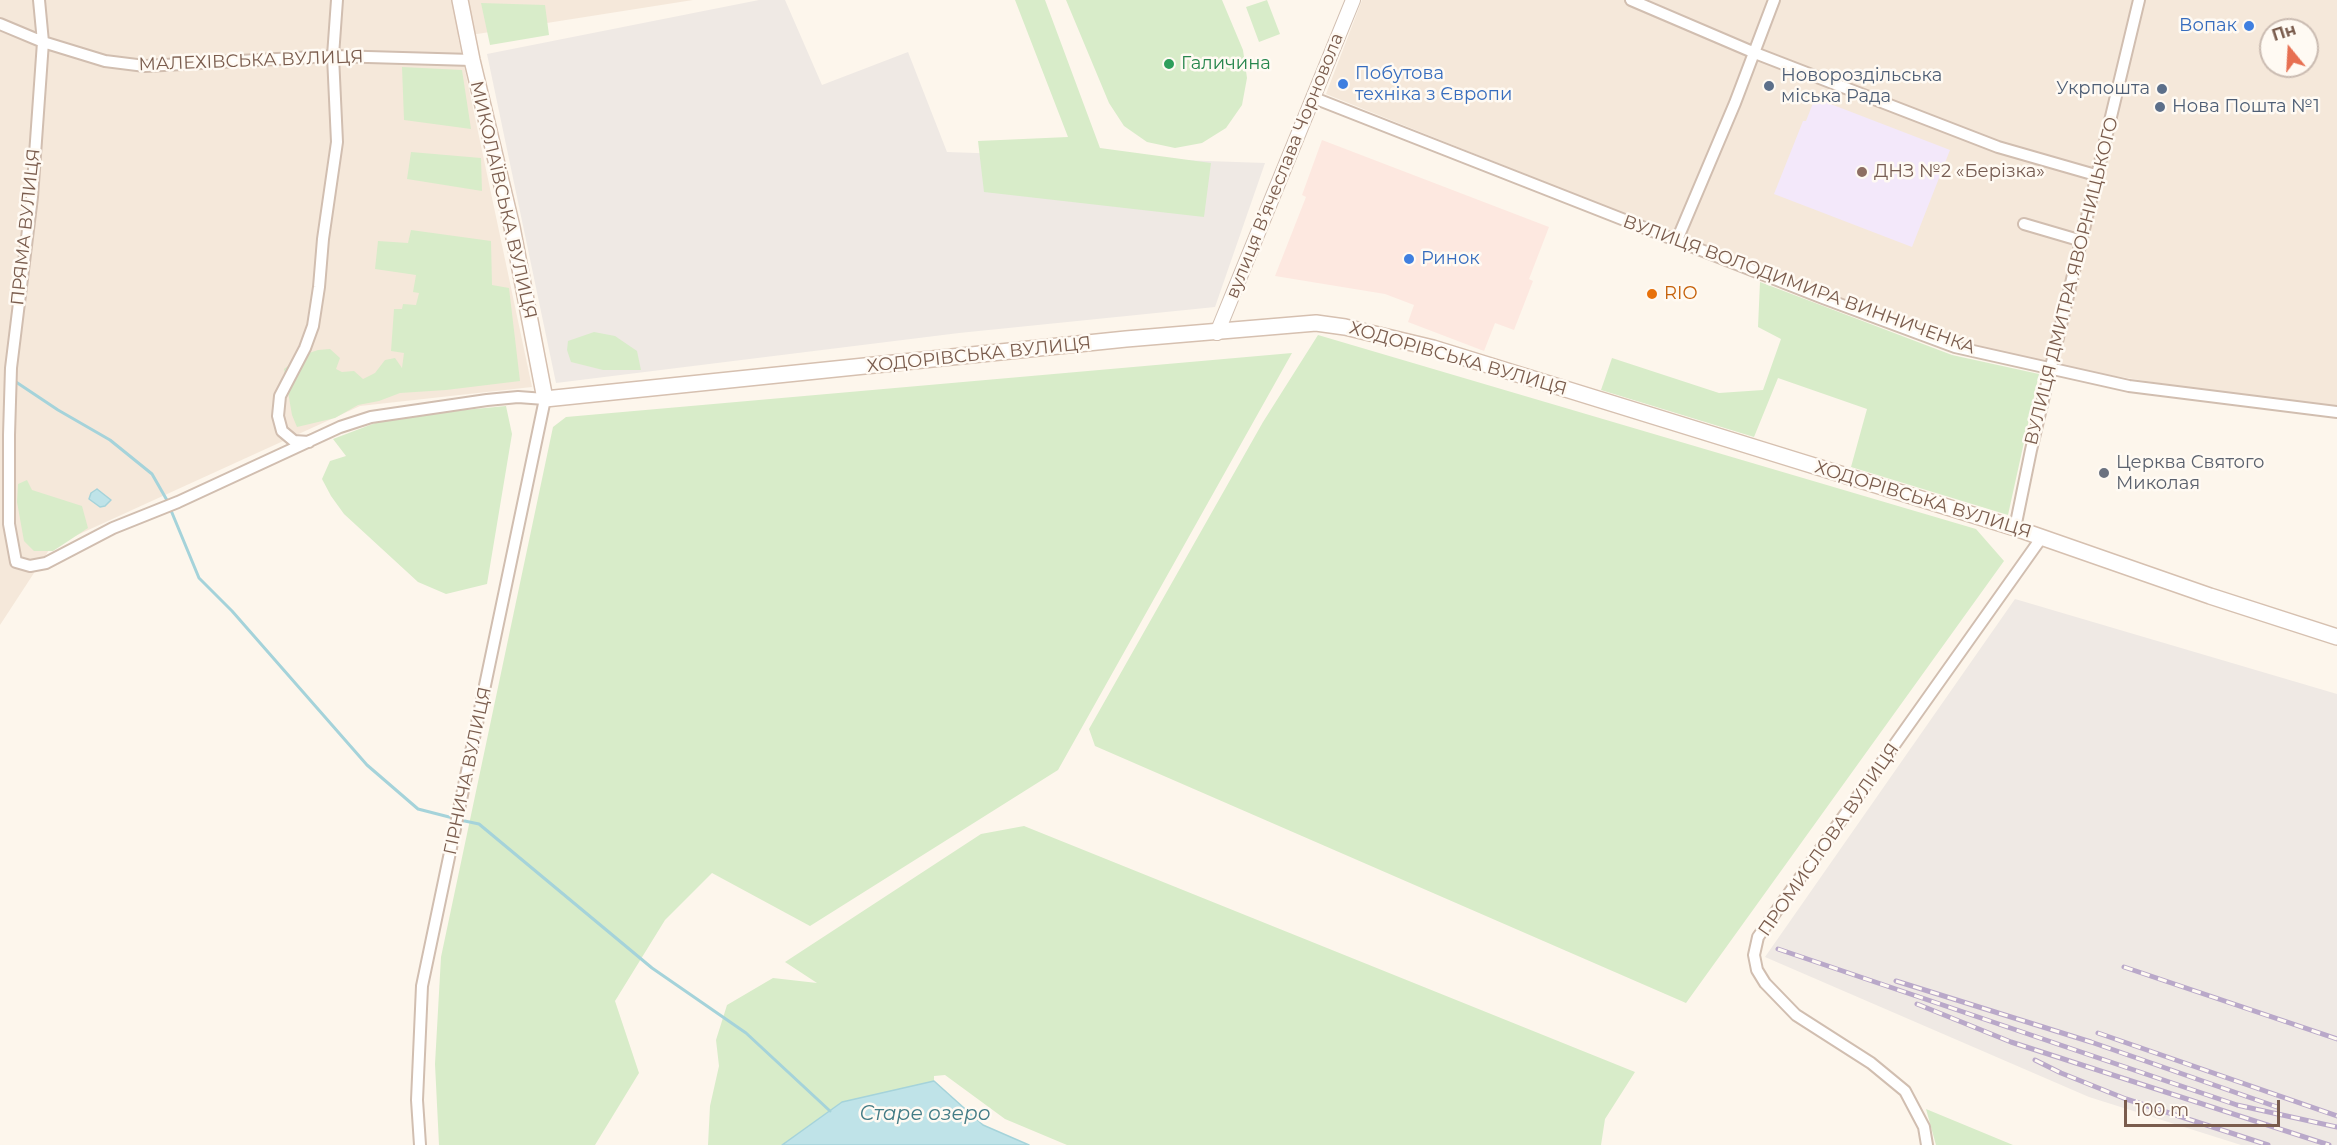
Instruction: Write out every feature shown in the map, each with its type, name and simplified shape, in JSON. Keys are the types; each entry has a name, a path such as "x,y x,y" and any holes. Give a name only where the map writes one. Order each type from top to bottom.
{"main road":[{"name":"МИКОЛАЇВСЬКА ВУЛИЦЯ","path":"460,0 512,226 545,399"},
{"name":"ХОДОРІВСЬКА ВУЛИЦЯ","path":"545,399 1126,339 1316,323 1345,327 1433,348 2015,528 2210,596 2337,637"}],"street":[{"name":"ПРЯМА ВУЛИЦЯ","path":"39,0 43,42 32,197 11,368 12,391 5,522 16,561 30,566 46,563 113,528 178,502 309,442"},
{"path":"337,0 333,56 337,142 323,239 320,287 313,326 305,348 280,396 278,416 282,431 294,441 309,442 340,427 371,417 406,410 518,397 545,399"},
{"name":"вулиця Вʼячеслава Чорновола","path":"1217,333 1353,0"},
{"path":"1631,0 1755,53 1998,147 2099,176"},
{"path":"1677,240 1755,53 1774,0"},
{"name":"ВУЛИЦЯ ДМИТРА ЯВОРНИЦЬКОГО","path":"2015,528 2050,370 2099,176 2139,0"},
{"name":"МАЛЕХІВСЬКА ВУЛИЦЯ","path":"0,24 43,42 105,62 145,66 333,56 472,60"},
{"name":"ВУЛИЦЯ ВОЛОДИМИРА ВИННИЧЕНКА","path":"1314,98 1823,298 1955,347 2129,386 2277,407 2337,412"},
{"path":"2024,224 2082,241"},
{"name":"ГІРНИЧА ВУЛИЦЯ","path":"420,1145 417,1100 423,987 545,399"},
{"name":"ПРОМИСЛОВА ВУЛИЦЯ","path":"1927,1145 1924,1127 1905,1091 1870,1063 1796,1015 1765,983 1757,970 1754,955 1758,937 2042,537"}],"shaded area":[{"path":"0,0 693,0 458,37 532,387 360,406 51,547 0,625"},
{"path":"759,0 785,0 822,85 908,52 947,152 1265,163 1215,307 959,333 556,383 487,54"},
{"path":"1362,0 2337,0 2337,407 2277,402 2052,366 1956,343 1679,236 1326,94"},
{"name":"ДНЗ №2 «Берізка»","path":"1815,98 1950,150 1912,247 1774,194 1803,121 1806,121"},
{"name":"Ринок","path":"1322,140 1549,227 1529,279 1533,281 1514,330 1495,323 1484,351 1408,322 1414,305 1385,294 1275,276 1306,197 1302,195"},
{"path":"2015,599 2337,694 2337,1145 2241,1145 2089,1097 1765,957"}],"green space":[{"path":"1015,0 1045,0 1100,148 1211,163 1204,217 984,192 978,141 1068,137"},
{"name":"Галичина","path":"1066,0 1222,0 1243,50 1247,78 1242,105 1226,128 1202,143 1175,148 1147,142 1124,126 1109,103"},
{"path":"1267,0 1280,34 1259,42 1246,7"},
{"path":"481,3 545,5 549,35 490,45"},
{"path":"402,67 462,70 471,129 404,120"},
{"path":"411,152 481,158 482,191 407,179"},
{"path":"411,230 491,241 492,285 509,288 520,381 400,393 379,401 358,405 335,418 297,427 292,415 284,369 303,355 330,349 340,358 336,369 342,372 354,371 363,379 375,373 385,360 395,358 402,368 404,353 391,351 394,309 402,309 403,304 416,305 419,293 413,292 416,275 375,269 378,241 408,243"},
{"path":"1760,282 1952,355 2039,374 2008,515 1851,467 1867,409 1778,378 1754,437 1601,390 1612,358 1719,393 1763,390 1781,339 1758,327"},
{"path":"594,332 615,336 637,351 641,370 603,370 571,362 567,350 568,341"},
{"path":"1318,335 1976,529 2004,561 1686,1003 1095,746 1089,729 1263,422"},
{"path":"1292,353 1058,770 810,926 712,873 665,920 615,1001 639,1073 595,1145 439,1145 435,1064 441,957 553,427 566,417"},
{"path":"506,406 512,434 487,584 446,594 418,582 344,514 322,479 330,461 346,456 333,439 391,417"},
{"path":"27,480 32,490 82,506 88,528 53,551 34,551 24,541 17,502 18,484"},
{"path":"1024,826 1635,1072 1605,1119 1601,1145 1067,1145 1005,1119 945,1075 934,1076 934,1081 842,1102 782,1145 708,1145 710,1106 719,1066 716,1040 727,1005 773,978 817,983 785,962 981,834"},
{"path":"1926,1109 2013,1145 1936,1145"}],"water":[{"path":"97,489 111,500 105,506 100,507 89,499 91,493"},
{"name":"Старе озеро","path":"934,1081 983,1125 1029,1145 782,1145 842,1102"}],"waterway":[{"path":"13,380 58,410 110,440 152,474 168,502"},
{"path":"170,508 199,578 232,611 367,765 418,809 453,818"},
{"path":"460,820 479,824 652,968 746,1033 830,1111"}],"railway":[{"path":"1778,949 2237,1105 2337,1127"},
{"path":"2124,967 2337,1039"},
{"path":"1896,981 2091,1042 2277,1107"},
{"path":"1917,1004 2011,1042 2329,1145"},
{"path":"2098,1033 2337,1116"},
{"path":"2035,1060 2126,1099 2268,1145"}],"place":[{"name":"Вопак","path":"2249,26"},
{"name":"Галичина","path":"1169,64"},
{"name":"Побутова техніка з Європи","path":"1343,84"},
{"name":"Новороздільська міська Рада","path":"1769,86"},
{"name":"Укрпошта","path":"2162,89"},
{"name":"Нова Пошта №1","path":"2160,107"},
{"name":"ДНЗ №2 «Берізка»","path":"1862,172"},
{"name":"Ринок","path":"1409,259"},
{"name":"RIO","path":"1652,294"},
{"name":"Церква Святого Миколая","path":"2104,473"}]}
